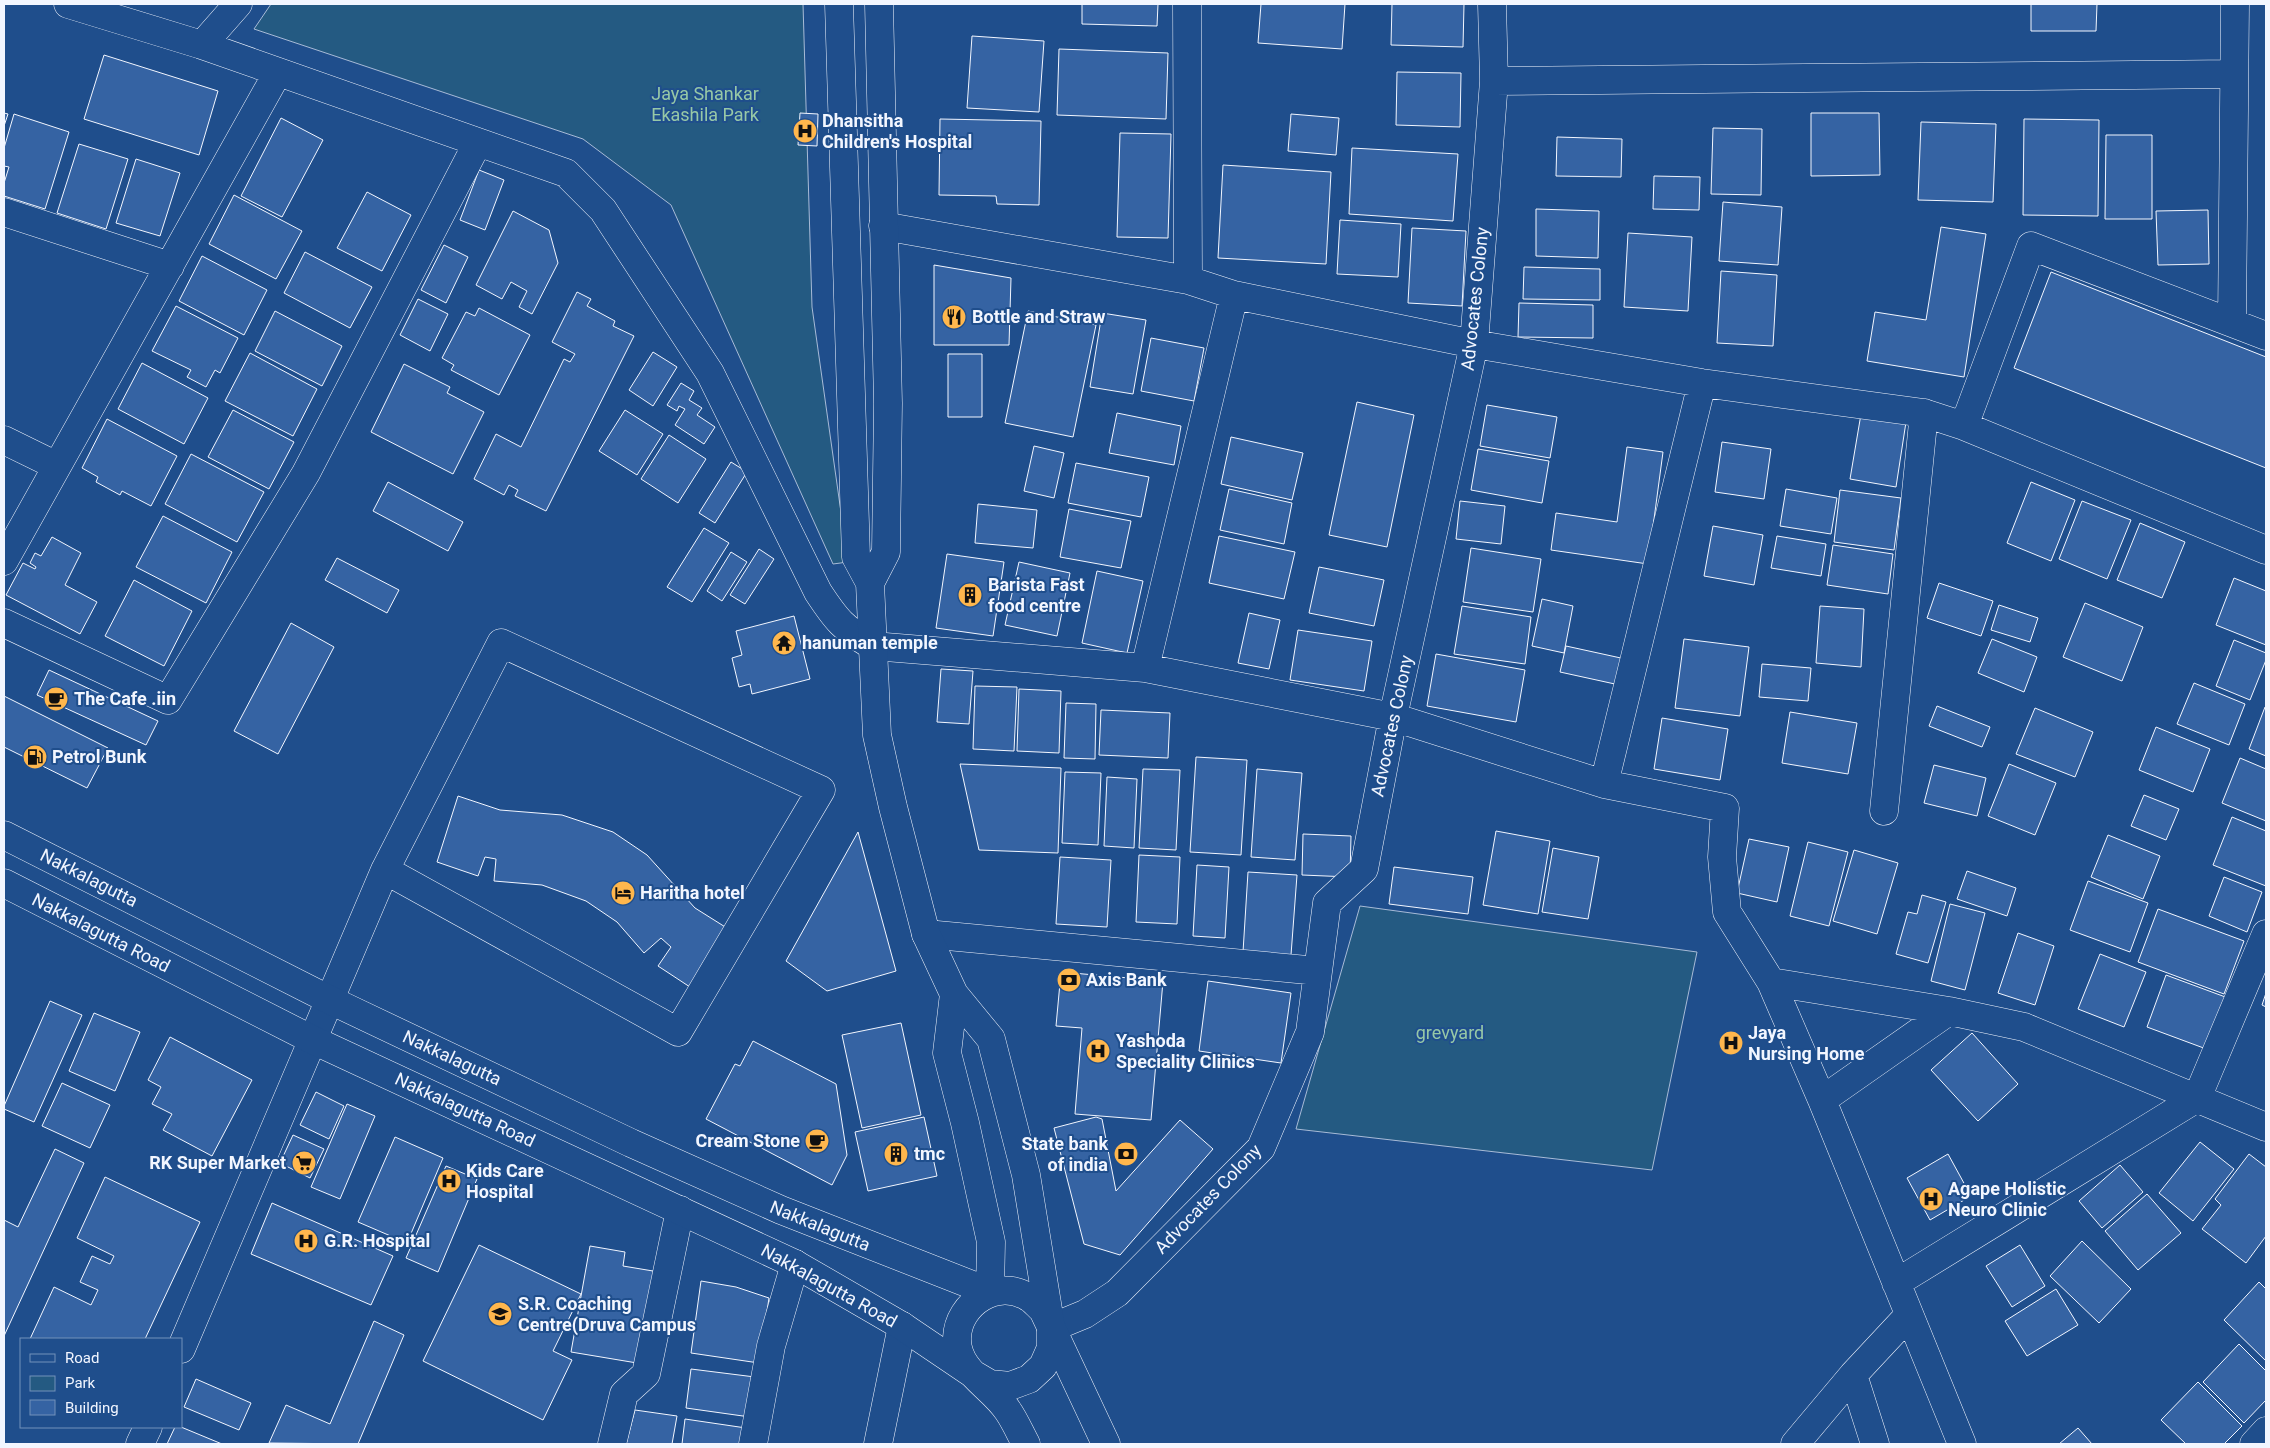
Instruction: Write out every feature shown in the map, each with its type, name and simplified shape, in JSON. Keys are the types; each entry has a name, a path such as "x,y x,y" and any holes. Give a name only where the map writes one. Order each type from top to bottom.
{"street":[{"path":"68,4 202,45 566,172 603,210 710,373 818,592 834,616 846,629 873,646 1145,668 1394,717 1604,784 1725,808 1722,857 1727,912 1771,982 1822,1100 1962,1444"},
{"path":"202,45 238,4"},
{"path":"839,4 856,557 870,583 877,734 893,807 926,934 954,994 991,1039 1026,1175 1051,1328 1051,1348 1043,1366 1029,1379 1010,1386 990,1384 973,1374"},
{"path":"870,583 886,552 888,403 879,4"},
{"path":"1188,4 1188,280"},
{"name":"Advocates Colony","path":"1051,1328 1085,1314 1117,1293 1261,1148 1310,1032 1327,902 1364,869 1394,717 1474,344 1494,81 1492,4"},
{"path":"2232,322 2235,4"},
{"path":"4,561 278,72"},
{"path":"1494,81 2234,74"},
{"path":"4,623 168,700 306,473 478,142"},
{"path":"4,212 170,266"},
{"path":"883,226 1188,280 1234,295 1474,344 1702,384 1924,413 1964,426 2266,550"},
{"path":"1964,426 2032,246 2266,336"},
{"path":"1145,668 1234,295"},
{"path":"1604,784 1702,384"},
{"path":"1884,811 1924,413"},
{"path":"4,440 57,466"},
{"path":"182,1347 385,870 501,643 820,790 678,1032 385,870"},
{"name":"Nakkalagutta","path":"4,835 330,1000 710,1179 909,1262 990,1292"},
{"name":"Nakkalagutta Road","path":"4,884 313,1040 795,1264 902,1326 973,1374"},
{"path":"926,934 1318,971"},
{"path":"1896,1283 2197,1098 2266,934"},
{"path":"1771,982 1948,1011 2024,1027 2266,1127"},
{"path":"954,994 947,1053 991,1242 990,1292"},
{"path":"1822,1100 1948,1011"},
{"path":"612,1444 624,1394 646,1374 680,1210"},
{"path":"753,1444 771,1346 795,1264"},
{"path":"1026,1444 1008,1410 973,1374 961,1358 957,1338 961,1319 972,1303 990,1292 1009,1291 1028,1297 1043,1310 1106,1444"},
{"path":"1795,1444 1853,1374 1910,1315"},
{"path":"878,1444 902,1326"},
{"path":"1853,1374 1875,1444"},
{"path":"140,1444 148,1428"},
{"path":"2254,1444 2266,1431"}],"green space":[{"name":"Jaya Shankar Ekashila Park","path":"271,4 803,4 812,307 848,562 833,564 671,205 583,139 254,29"},
{"name":"grevyard","path":"1360,906 1697,952 1652,1170 1296,1129"}],"building":[{"path":"1082,4 1158,4 1157,26 1082,24"},
{"path":"1261,4 1345,4 1342,49 1258,43"},
{"path":"1392,4 1464,4 1463,47 1391,45"},
{"path":"2031,4 2097,4 2096,31 2031,31"},
{"path":"972,36 1044,41 1039,112 967,108"},
{"path":"1059,49 1168,53 1166,119 1057,115"},
{"path":"104,55 218,91 199,155 84,119"},
{"path":"1397,72 1461,73 1460,127 1396,125"},
{"path":"4,113 8,114 4,126"},
{"path":"800,113 818,114 817,146 798,145"},
{"path":"1811,113 1879,113 1880,175 1811,176"},
{"path":"14,114 69,132 45,209 4,196 4,183 9,167 4,166 4,148"},
{"path":"1291,114 1339,118 1336,155 1288,151"},
{"path":"281,118 323,140 282,217 241,196"},
{"path":"940,119 1041,121 1039,205 997,204 996,196 939,195"},
{"path":"2024,119 2099,120 2098,216 2023,215"},
{"path":"1921,122 1996,124 1993,202 1918,200"},
{"path":"1713,128 1762,129 1761,195 1711,194"},
{"path":"1120,133 1171,134 1168,238 1117,237"},
{"path":"2106,135 2152,135 2152,219 2105,219"},
{"path":"1557,137 1622,139 1621,177 1556,176"},
{"path":"79,144 128,159 106,229 57,213"},
{"path":"1352,148 1458,154 1453,221 1349,214"},
{"path":"136,159 180,173 160,236 116,223"},
{"path":"1223,165 1331,172 1326,264 1218,258"},
{"path":"479,170 504,180 485,230 460,220"},
{"path":"1654,176 1700,177 1699,210 1653,209"},
{"path":"367,192 411,215 382,271 337,248"},
{"path":"234,195 302,231 276,279 209,244"},
{"path":"1723,202 1782,207 1778,265 1719,261"},
{"path":"1536,209 1599,211 1598,258 1536,256"},
{"path":"2208,210 2209,264 2158,265 2156,211"},
{"path":"513,211 549,230 558,263 532,314 519,307 527,291 511,282 502,299 476,285"},
{"path":"1340,220 1401,224 1398,277 1337,274"},
{"path":"1941,227 1986,234 1964,377 1867,361 1875,312 1926,320"},
{"path":"1412,228 1466,231 1462,306 1408,303"},
{"path":"1628,233 1692,237 1688,311 1624,307"},
{"path":"444,245 468,257 446,303 421,290"},
{"path":"305,252 372,287 350,328 284,293"},
{"path":"202,256 267,290 244,335 179,301"},
{"path":"934,265 1011,278 1009,345 934,345"},
{"path":"1524,267 1600,269 1600,300 1523,299"},
{"path":"1721,271 1777,275 1773,346 1717,343"},
{"path":"2051,272 2266,357 2266,468 2014,368"},
{"path":"577,292 591,299 587,306 615,321 613,326 634,336 546,511 515,496 518,490 509,485 504,495 474,479 496,434 521,447 564,359 570,362 575,354 552,342"},
{"path":"418,299 448,314 430,351 400,335"},
{"path":"1519,303 1593,305 1593,338 1518,337"},
{"path":"176,306 238,338 220,373 215,370 206,387 187,377 191,370 152,351"},
{"path":"479,308 530,335 499,395 451,370 454,365 442,358 466,312 475,316"},
{"path":"275,311 342,346 322,386 255,351"},
{"path":"1028,311 1096,325 1073,437 1005,423"},
{"path":"1102,313 1146,320 1133,394 1090,387"},
{"path":"1151,338 1204,348 1194,401 1141,391"},
{"path":"653,352 677,367 653,406 629,390"},
{"path":"250,353 317,389 293,436 225,401"},
{"path":"948,354 982,354 982,417 948,417"},
{"path":"142,363 208,398 184,444 118,409"},
{"path":"404,364 450,387 447,393 484,412 453,474 371,432"},
{"path":"681,383 694,391 689,400 702,408 697,415 715,427 704,444 675,425 685,409 679,406 677,411 667,405"},
{"path":"1357,402 1414,415 1387,547 1329,535"},
{"path":"1487,405 1557,417 1550,458 1480,446"},
{"path":"233,410 294,442 269,489 208,457"},
{"path":"625,410 663,434 637,475 599,451"},
{"path":"1117,413 1181,426 1174,465 1109,453"},
{"path":"1861,414 1906,422 1896,487 1850,479"},
{"path":"107,419 177,456 151,506 122,491 120,495 96,482 98,477 82,468"},
{"path":"669,435 706,459 678,503 641,479"},
{"path":"1231,437 1303,453 1292,500 1221,484"},
{"path":"1722,442 1771,449 1764,499 1715,492"},
{"path":"1034,446 1064,453 1054,498 1024,491"},
{"path":"1627,447 1663,452 1648,564 1551,550 1556,513 1617,522"},
{"path":"1478,449 1549,461 1542,503 1471,490"},
{"path":"191,454 264,492 237,542 165,504"},
{"path":"731,462 747,472 715,523 699,513"},
{"path":"1076,463 1149,477 1141,517 1068,503"},
{"path":"388,482 463,522 448,551 373,511"},
{"path":"2031,482 2075,500 2051,561 2007,543"},
{"path":"1229,489 1292,503 1284,544 1220,530"},
{"path":"1786,489 1837,498 1831,534 1780,526"},
{"path":"1840,490 1901,498 1894,550 1834,542"},
{"path":"1460,501 1505,506 1501,544 1456,539"},
{"path":"2082,501 2131,520 2107,579 2059,559"},
{"path":"978,504 1037,510 1033,548 975,543"},
{"path":"1069,509 1131,521 1121,568 1060,557"},
{"path":"163,516 232,552 206,603 136,567"},
{"path":"2140,523 2185,542 2162,598 2117,580"},
{"path":"1713,526 1763,535 1754,585 1704,576"},
{"path":"704,528 729,543 692,602 667,587"},
{"path":"1219,536 1295,552 1284,599 1209,583"},
{"path":"1777,536 1826,544 1821,576 1771,568"},
{"path":"52,537 81,553 65,585 97,602 80,634 6,595 23,563 35,569 36,567 30,563 35,553 41,556"},
{"path":"1833,545 1893,554 1888,594 1827,585"},
{"path":"1471,548 1541,559 1533,612 1463,602"},
{"path":"759,549 774,559 745,604 730,595"},
{"path":"731,552 747,562 722,601 707,591"},
{"name":"Barista Fast food centre","path":"947,554 1004,562 993,636 936,628"},
{"path":"337,558 399,590 387,613 325,580"},
{"path":"1019,562 1070,573 1057,636 1005,625"},
{"path":"1319,567 1384,580 1374,626 1309,613"},
{"path":"1097,571 1143,581 1127,653 1082,643"},
{"path":"2234,578 2266,591 2266,645 2216,625"},
{"path":"134,580 192,611 164,666 105,636"},
{"path":"1939,583 1993,601 1981,636 1927,618"},
{"path":"1542,599 1573,606 1564,653 1532,646"},
{"path":"2085,603 2143,627 2122,681 2063,657"},
{"path":"1999,605 2038,618 2030,642 1991,630"},
{"path":"1462,606 1531,617 1525,664 1454,654"},
{"path":"1820,606 1864,609 1861,667 1816,663"},
{"path":"1249,613 1280,620 1269,669 1238,663"},
{"path":"794,616 810,679 752,694 750,684 739,687 732,658 742,655 736,631"},
{"path":"291,623 334,647 278,754 234,731"},
{"path":"1298,630 1372,641 1364,691 1290,680"},
{"path":"1684,639 1749,647 1740,716 1675,708"},
{"path":"1992,639 2037,657 2024,692 1978,673"},
{"path":"2234,640 2266,653 2266,660 2250,700 2216,686"},
{"path":"1566,646 1630,660 1624,686 1560,672"},
{"path":"1436,654 1525,670 1516,722 1427,706"},
{"path":"1762,664 1811,668 1808,701 1759,697"},
{"path":"941,669 973,671 969,724 937,722"},
{"path":"49,670 158,721 146,745 37,695"},
{"path":"2194,683 2245,704 2229,745 2177,724"},
{"path":"975,686 1017,687 1014,751 973,749"},
{"path":"1019,689 1061,691 1059,753 1017,751"},
{"path":"4,696 108,748 87,788 4,747"},
{"path":"1066,703 1096,704 1095,759 1064,758"},
{"path":"1937,706 1990,727 1982,747 1929,726"},
{"path":"2035,708 2093,732 2075,777 2016,754"},
{"path":"2266,708 2266,756 2249,749"},
{"path":"1101,710 1170,713 1168,758 1099,755"},
{"path":"1790,712 1857,723 1848,774 1782,763"},
{"path":"1662,718 1728,729 1720,780 1654,769"},
{"path":"2156,727 2210,749 2193,792 2139,770"},
{"path":"1196,757 1247,760 1241,855 1190,852"},
{"path":"2240,758 2266,769 2266,821 2222,803"},
{"path":"960,764 1061,768 1058,853 979,850"},
{"path":"2009,764 2056,783 2035,835 1988,816"},
{"path":"1934,765 1986,778 1977,816 1924,803"},
{"path":"1143,769 1180,770 1176,850 1139,848"},
{"path":"1257,769 1302,773 1295,860 1251,857"},
{"path":"1065,772 1101,773 1098,845 1062,843"},
{"path":"1107,777 1137,779 1134,848 1104,846"},
{"path":"2144,795 2179,809 2166,840 2131,826"},
{"name":"Haritha hotel","path":"458,796 500,810 562,815 613,832 647,855 695,908 730,930 693,989 658,966 671,947 661,938 644,953 617,922 586,901 542,885 494,881 496,859 485,857 478,876 437,862"},
{"path":"2232,817 2266,831 2266,886 2213,865"},
{"path":"1496,831 1550,841 1538,914 1483,905"},
{"path":"858,832 896,971 827,991 786,961"},
{"path":"1303,834 1351,836 1350,877 1302,875"},
{"path":"2108,835 2160,856 2143,899 2091,877"},
{"path":"1749,839 1789,847 1777,902 1737,893"},
{"path":"1808,842 1848,852 1829,926 1790,916"},
{"path":"1553,848 1599,857 1588,919 1542,912"},
{"path":"1854,850 1898,863 1877,934 1833,921"},
{"path":"1139,855 1180,857 1177,924 1136,922"},
{"path":"1060,857 1111,860 1107,927 1056,924"},
{"path":"1197,865 1229,867 1225,938 1193,936"},
{"path":"1394,867 1473,877 1468,914 1389,904"},
{"path":"1967,871 2016,888 2007,916 1957,899"},
{"path":"1248,872 1297,875 1291,955 1243,952"},
{"path":"2224,877 2262,892 2247,932 2209,916"},
{"path":"2088,881 2148,903 2130,952 2070,930"},
{"path":"1922,895 1946,902 1928,963 1896,954 1908,912 1917,914"},
{"path":"1950,904 1985,913 1965,990 1931,981"},
{"path":"2158,909 2244,941 2224,994 2138,962"},
{"path":"2018,933 2054,946 2035,1005 1998,993"},
{"path":"2100,954 2146,972 2124,1027 2078,1009"},
{"path":"1061,972 1163,981 1151,1120 1075,1114 1082,1028 1056,1026"},
{"path":"2166,975 2228,998 2209,1050 2147,1027"},
{"path":"1208,981 1291,993 1281,1063 1199,1051"},
{"path":"2266,993 2266,1007 2262,1005"},
{"path":"50,1001 82,1015 34,1122 4,1109 4,1106"},
{"path":"94,1013 140,1032 115,1091 69,1071"},
{"path":"901,1023 921,1115 862,1128 842,1035"},
{"path":"1972,1033 2018,1084 1978,1121 1931,1070"},
{"path":"170,1037 252,1080 212,1156 163,1130 172,1114 152,1104 161,1087 148,1080"},
{"path":"753,1041 836,1084 847,1155 832,1185 706,1119 735,1064 740,1066"},
{"path":"62,1083 110,1105 90,1148 42,1126"},
{"path":"316,1092 344,1106 329,1139 300,1125"},
{"path":"347,1104 375,1116 340,1199 311,1187"},
{"name":"tmc","path":"924,1117 937,1176 868,1191 855,1132"},
{"path":"1096,1117 1102,1119 1116,1191 1180,1120 1213,1149 1120,1255 1084,1244 1054,1128"},
{"path":"293,1135 324,1149 310,1178 280,1163"},
{"path":"395,1137 443,1158 407,1243 358,1222"},
{"path":"2200,1142 2234,1169 2193,1221 2159,1193"},
{"path":"55,1149 84,1163 4,1336 4,1220 18,1227"},
{"path":"1948,1154 1971,1196 1930,1220 1907,1178"},
{"path":"2249,1154 2266,1167 2266,1236 2246,1263 2202,1229 2221,1205 2215,1199"},
{"path":"2120,1165 2143,1192 2102,1228 2079,1201"},
{"path":"446,1166 477,1179 438,1272 406,1258"},
{"path":"105,1177 200,1222 145,1338 30,1338 54,1287 91,1305 98,1290 80,1282 92,1256 110,1264 114,1256 77,1238"},
{"path":"2147,1194 2181,1233 2138,1270 2105,1231"},
{"path":"272,1203 393,1256 371,1305 251,1254"},
{"path":"2082,1241 2131,1289 2099,1323 2050,1276"},
{"path":"479,1245 581,1294 553,1351 572,1360 543,1420 423,1361"},
{"path":"2020,1245 2045,1286 2012,1307 1986,1266"},
{"path":"590,1246 625,1252 623,1266 659,1272 643,1364 571,1352"},
{"path":"701,1281 736,1287 769,1298 759,1363 691,1353"},
{"path":"2259,1282 2266,1289 2266,1361 2224,1320"},
{"path":"2056,1289 2078,1325 2027,1356 2005,1321"},
{"path":"374,1321 404,1335 358,1444 269,1443 286,1405 330,1424"},
{"path":"2239,1344 2266,1371 2266,1400 2244,1423 2203,1382"},
{"path":"691,1369 755,1377 750,1417 686,1408"},
{"path":"196,1379 251,1403 239,1430 184,1407"},
{"path":"2198,1382 2242,1426 2224,1444 2186,1444 2161,1420"},
{"path":"635,1410 677,1416 672,1444 626,1444"},
{"path":"685,1419 746,1428 744,1444 682,1444"},
{"path":"182,1427 222,1444 167,1444 175,1428"},
{"path":"2078,1428 2092,1444 2059,1444"}],"place":[{"name":"Dhansitha Children's Hospital","path":"805,131"},
{"name":"Bottle and Straw","path":"954,317"},
{"name":"Barista Fast food centre","path":"970,595"},
{"name":"hanuman temple","path":"784,643"},
{"name":"The Cafe .iin","path":"56,699"},
{"name":"Petrol Bunk","path":"35,757"},
{"name":"Haritha hotel","path":"623,893"},
{"name":"Axis Bank","path":"1069,980"},
{"name":"Jaya Nursing Home","path":"1731,1043"},
{"name":"Yashoda Speciality Clinics","path":"1098,1051"},
{"name":"Cream Stone","path":"817,1141"},
{"name":"tmc","path":"896,1154"},
{"name":"State bank of india","path":"1126,1154"},
{"name":"RK Super Market","path":"304,1163"},
{"name":"Kids Care Hospital","path":"449,1181"},
{"name":"Agape Holistic Neuro Clinic","path":"1931,1199"},
{"name":"G.R. Hospital","path":"306,1241"},
{"name":"S.R. Coaching Centre(Druva Campus","path":"500,1314"}]}
